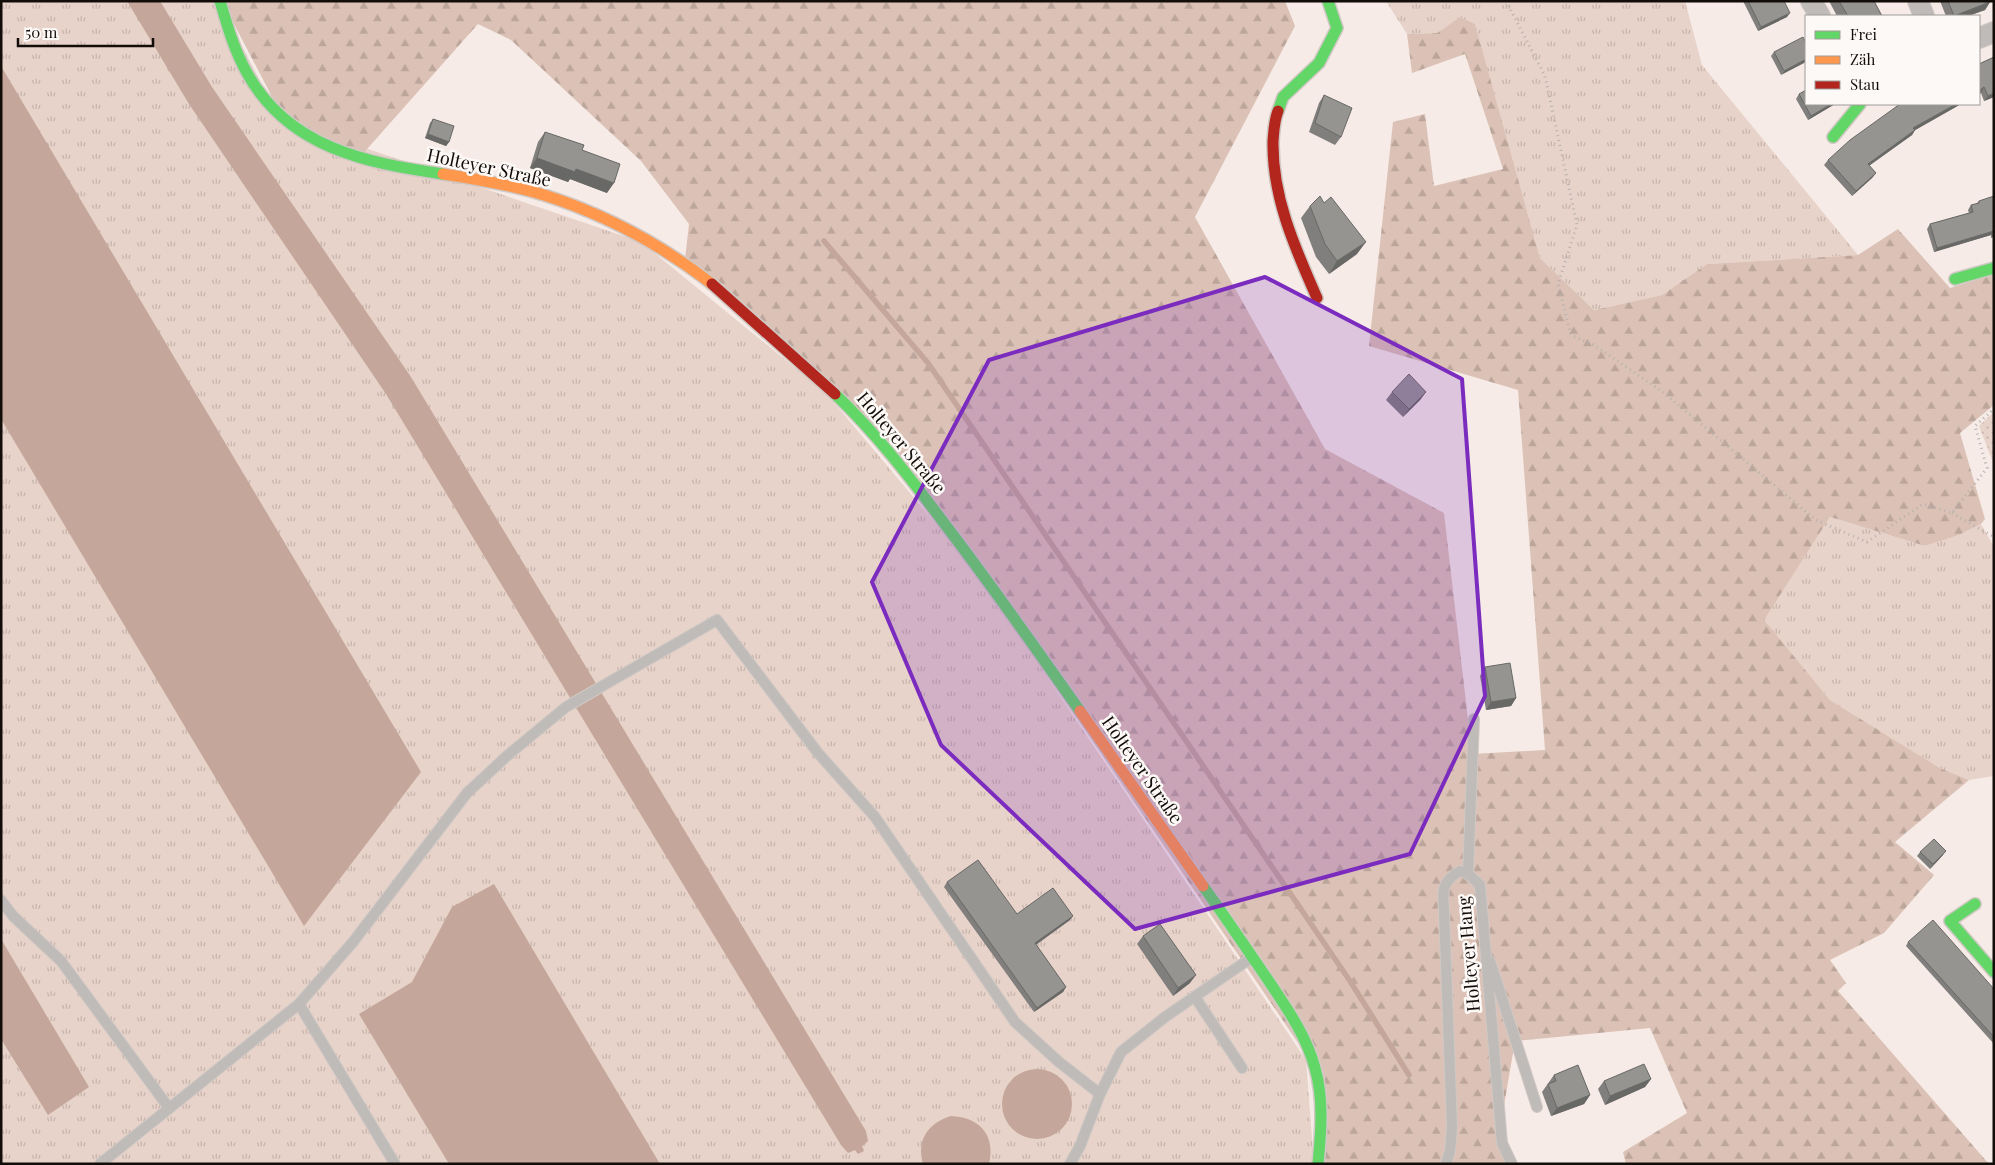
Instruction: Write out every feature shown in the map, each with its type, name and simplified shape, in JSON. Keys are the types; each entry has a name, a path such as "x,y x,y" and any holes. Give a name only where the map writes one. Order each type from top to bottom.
{"street":[{"name":"Holteyer Straße","path":"220,1 229,30 257,90 281,118 302,133 323,145 362,160 391,167 460,177 527,190 582,209 617,226 684,263 748,314 822,381 862,421 892,455 977,566 1253,957 1299,1028 1312,1057 1318,1079 1321,1117 1318,1164"},
{"path":"1317,298 1290,236 1280,201 1273,159 1274,121 1283,97 1318,63 1337,28 1328,1"},
{"path":"1811,1 1819,15"},
{"path":"1918,1 1924,15"},
{"path":"1980,38 1994,32"},
{"path":"1833,137 1859,105"},
{"path":"1955,279 1994,268"},
{"path":"1975,904 1950,921 1994,972"}],"lane":[{"path":"100,1164 299,1004 354,942 467,794 508,755 566,707 717,620 818,753 875,817 1016,1022 1059,1062 1100,1094"},
{"path":"1468,874 1474,718"},
{"name":"Holteyer Hang","path":"1446,1164 1450,1151 1452,1127 1442,893 1449,878 1460,871 1468,874 1480,885 1502,1143 1512,1164"},
{"path":"1,900 13,916 61,961 169,1108"},
{"path":"1484,942 1537,1107"},
{"path":"1070,1164 1080,1146 1100,1094 1121,1052 1253,957"},
{"path":"1195,997 1242,1068"},
{"path":"299,1004 395,1164"}],"path":[{"path":"1506,1 1545,76 1577,225 1558,284 1571,335 1594,345 1663,392 1816,520 1868,542 1924,504 1952,513 1994,537"},
{"path":"1952,513 1986,468 1975,426 1994,409"}],"highlighted area":[{"path":"1265,277 1462,379 1485,696 1410,854 1135,929 941,745 872,582 989,360"}],"green space":[{"path":"1,1 218,1 280,119 641,242 826,393 974,569 1306,1060 1314,1164 1,1164"},
{"path":"222,1 1285,1 1295,26 1195,217 1325,449 1444,513 1472,754 1545,750 1518,390 1369,346 1393,122 1425,114 1434,186 1503,169 1465,54 1412,73 1407,34 1437,33 1460,17 1475,24 1540,258 1594,310 1662,295 1707,264 1858,255 1898,229 1950,288 1994,274 1994,405 1960,433 1985,519 1981,524 1959,535 1925,546 1830,517 1764,620 1830,700 1940,768 1969,780 1895,842 1934,875 1884,933 1830,960 1846,983 1838,991 1989,1164 1626,1164 1623,1152 1687,1113 1650,1028 1515,1041 1498,1141 1509,1164 1322,1164 1322,1078 896,452 685,259 689,224 641,161 511,40 478,24 360,157 282,116"},
{"path":"1386,1 1685,1 1702,65 1858,255 1707,264 1662,295 1594,310 1540,258 1475,25 1460,17 1437,33 1407,34"},
{"path":"1994,412 1994,465 1979,426"},
{"path":"1830,517 1925,546 1959,535 1981,524 1994,547 1994,776 1969,780 1940,768 1830,700 1763,620"}],"shaded area":[{"path":"127,1 160,1 212,87 411,377 866,1131 868,1141 862,1146 864,1151 858,1154 855,1150 848,1153 841,1145 386,394 189,104"},
{"path":"1,66 421,772 304,926 1,419"},
{"path":"494,884 660,1164 449,1164 359,1014 412,982 452,907"},
{"path":"1,939 89,1087 48,1115 1,1039"},
{"path":"1037,1069 1050,1072 1062,1079 1069,1091 1072,1104 1069,1117 1062,1129 1050,1136 1037,1139 1024,1136 1012,1129 1005,1117 1002,1104 1005,1091 1012,1079 1024,1072"},
{"path":"951,1116 970,1120 983,1130 990,1144 989,1164 923,1164 921,1147 926,1134 936,1123"}],"building":[{"path":"1748,1 1784,1 1790,13 1761,27"},
{"path":"1839,1 1874,1 1881,15 1847,15"},
{"path":"1948,1 1990,1 1957,15 1954,15"},
{"path":"1803,37 1805,41 1805,60 1784,71 1774,52"},
{"path":"1994,57 1994,93 1988,96 1984,87 1980,90 1980,64"},
{"path":"1805,91 1805,105 1799,94"},
{"path":"1324,95 1352,108 1341,137 1315,123"},
{"path":"1805,105 1829,105 1811,116"},
{"path":"1899,105 1954,105 1913,128 1915,130 1868,164 1876,173 1856,191 1828,160 1850,140"},
{"path":"433,119 454,126 449,142 428,134"},
{"path":"545,132 584,145 582,150 620,164 614,183 576,169 575,172 537,158"},
{"path":"1320,196 1324,203 1331,197 1366,242 1337,261 1325,244 1310,206"},
{"path":"1994,196 1994,231 1937,248 1930,224 1973,212 1971,205"},
{"path":"1409,374 1426,392 1409,409 1392,392"},
{"path":"1510,663 1516,698 1491,702 1485,667"},
{"path":"1934,839 1946,851 1933,864 1920,852"},
{"path":"978,860 1017,914 1053,888 1073,916 1035,943 1066,987 1037,1008 947,882"},
{"path":"1933,920 1994,989 1994,1037 1908,942"},
{"path":"1160,924 1196,975 1178,988 1143,936"},
{"path":"1644,1064 1651,1079 1610,1096 1604,1081"},
{"path":"1578,1065 1590,1095 1557,1108 1548,1084 1556,1081 1554,1075"}],"waterway":[{"path":"824,241 928,363 1350,981 1409,1075"}],"traffic: fast":[{"path":"220,1 242,64 264,98 284,118 306,135 358,157 414,170 443,174"},
{"path":"1278,111 1283,97 1319,63 1337,28 1328,1"},
{"path":"1833,137 1859,105"},
{"path":"1955,279 1994,268"},
{"path":"835,394 880,441 921,492 998,595 1080,711"},
{"path":"1203,886 1294,1020 1311,1055 1318,1080 1321,1104 1318,1164"},
{"path":"1975,904 1950,921 1994,972"}],"traffic: slow":[{"path":"443,174 519,188 589,212 611,221 653,244 712,284"},
{"path":"1080,711 1203,886"}],"traffic: jam":[{"path":"1278,111 1273,141 1276,182 1286,222 1317,298"},
{"path":"712,284 835,394"}]}
